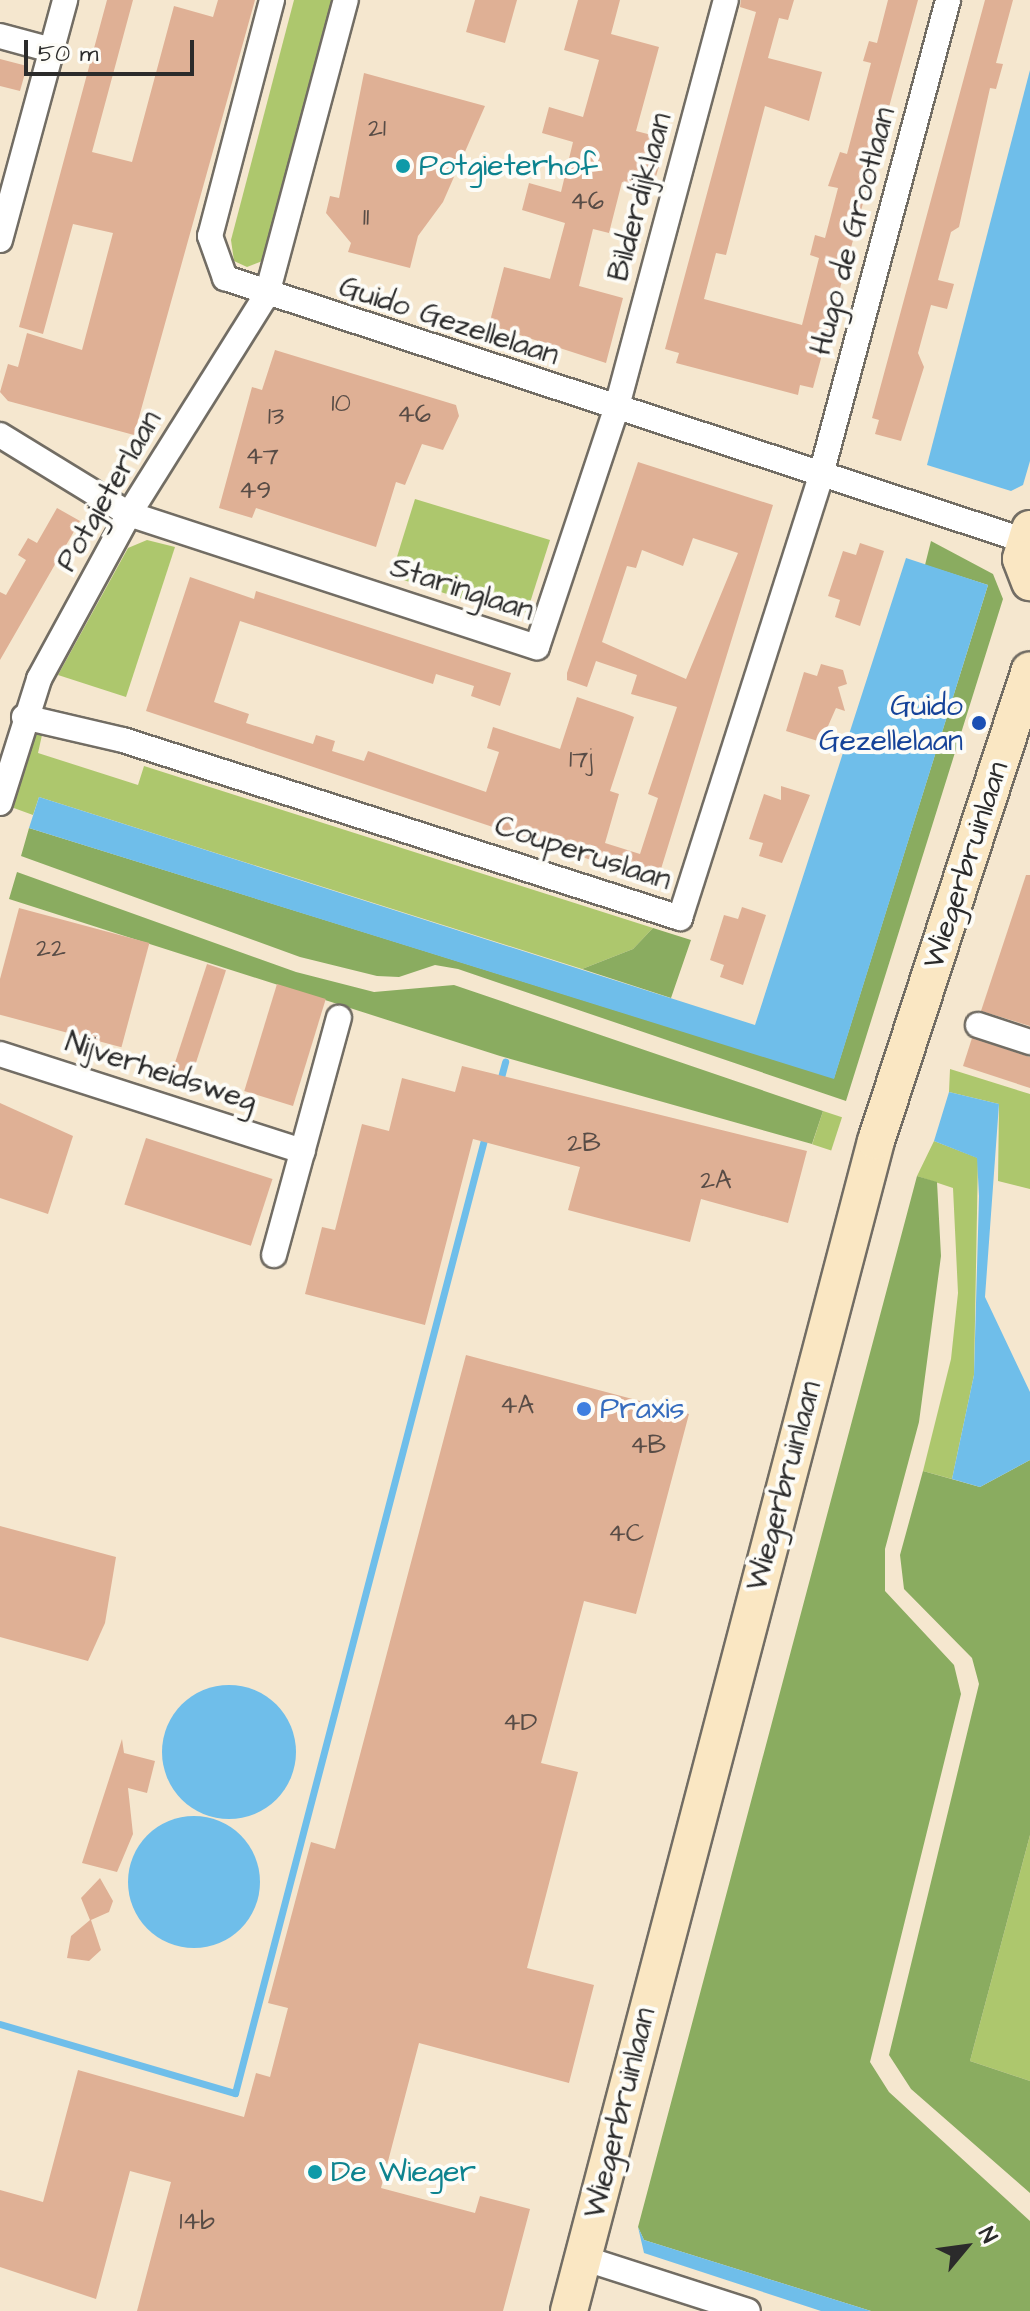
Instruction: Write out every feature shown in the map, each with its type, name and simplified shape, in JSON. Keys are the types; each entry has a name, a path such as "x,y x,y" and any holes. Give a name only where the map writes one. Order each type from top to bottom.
{"street":[{"path":"1,235 65,0"},
{"path":"267,294 225,278 210,236 272,0"},
{"name":"Potgieterlaan","path":"0,803 22,723 129,514 267,294 346,0"},
{"name":"Bilderdijklaan","path":"616,410 726,0"},
{"name":"Hugo de Grootlaan","path":"820,478 948,0"},
{"path":"0,36 52,50"},
{"name":"Guido Gezellelaan","path":"267,294 820,478 1027,535"},
{"name":"Staringlaan","path":"129,514 537,647 616,410"},
{"path":"0,435 129,514"},
{"name":"Couperuslaan","path":"22,723 123,740 680,918 820,478"},
{"path":"1027,535 1030,582"},
{"name":"Wiegerbruinlaan","path":"569,2311 876,1141 1030,671"},
{"path":"274,1255 339,1018"},
{"path":"978,1025 1030,1042"},
{"name":"Nijverheidsweg","path":"0,1054 303,1151"},
{"path":"583,2258 748,2311"}],"green space":[{"path":"294,0 334,0 265,260 247,267 234,261 231,240"},
{"path":"415,499 550,540 527,612 512,615 391,576"},
{"path":"147,540 175,547 126,697 58,675 128,548"},
{"path":"931,541 993,574 1003,599 846,1101 458,969 435,965 399,977 377,976 300,957 21,856 29,828 834,1078 988,585 925,565"},
{"path":"44,726 38,753 138,785 144,766 653,928 633,949 582,969 39,797 33,815 11,807 32,729"},
{"path":"17,872 296,972 374,992 454,985 823,1111 812,1144 500,1056 9,899"},
{"path":"653,928 691,940 671,998 582,969 633,949"},
{"path":"950,1069 1030,1094 1030,1189 998,1181 999,1104 949,1092"},
{"path":"823,1111 842,1117 831,1150 812,1144"},
{"path":"934,1141 978,1158 974,1375 952,1479 923,1471 951,1359 958,1293 953,1188 917,1176"},
{"path":"917,1176 937,1182 941,1256 919,1422 885,1549 885,1591 954,1665 961,1694 870,2062 889,2092 1030,2221 1030,2311 871,2311 644,2240 638,2227"},
{"path":"1030,1460 1030,1835 970,2061 1030,2081 1030,2193 911,2089 889,2055 979,1684 972,1658 904,1589 900,1555 923,1471 980,1487"},
{"path":"1030,1835 1030,2081 970,2061"}],"water":[{"path":"1030,70 1030,461 1023,485 1011,491 927,465"},
{"path":"906,558 988,585 834,1079 29,828 39,797 755,1025"},
{"path":"949,1092 999,1104 985,1297 1030,1392 1030,1460 980,1487 952,1479 974,1375 979,1196 977,1158 934,1141"},
{"path":"229,1685 254,1690 276,1705 291,1727 296,1752 291,1777 276,1799 254,1814 229,1819 204,1814 182,1799 167,1777 162,1752 167,1727 182,1705 204,1690"},
{"path":"194,1816 219,1821 241,1835 255,1857 260,1882 255,1907 241,1929 219,1943 194,1948 169,1943 147,1929 133,1907 128,1882 133,1857 147,1835 169,1821"},
{"path":"638,2227 644,2240 871,2311 821,2311 644,2253"}],"building":[{"path":"107,0 133,0 92,152 132,162 174,6 213,17 218,0 255,0 134,435 8,401 0,392 8,364 18,367 27,333 82,350 113,233 73,224 43,334 19,327"},
{"path":"475,0 517,0 505,43 466,32"},
{"path":"578,0 620,0 611,34 659,47 636,131 667,139 652,190 622,182 609,233 593,229 579,286 623,298 606,363 489,325 504,267 550,279 565,223 522,210 529,183 561,192 573,142 542,133 549,107 583,117 599,60 564,50"},
{"path":"741,0 794,0 788,20 779,18 768,58 822,72 809,121 765,106 726,255 716,253 704,299 802,325 819,258 810,255 815,235 825,238 838,188 828,186 840,152 847,154 871,63 863,61 869,41 877,43 888,0 918,0 813,388 800,385 798,395 676,363 679,353 665,349 756,12 740,7"},
{"path":"985,0 1013,0 996,63 1003,64 996,89 990,88 959,227 951,232 938,280 954,284 947,309 931,305 918,353 924,367 901,441 875,434 879,420 872,418"},
{"path":"0,59 27,66 20,91 0,86"},
{"name":"Potgieterhof","path":"364,73 485,106 443,202 418,236 410,268 348,252 351,243 326,213 330,196 339,198"},
{"path":"275,350 456,405 459,416 443,450 422,444 405,485 396,482 376,547 256,508 252,518 219,508 252,387 262,390"},
{"path":"638,462 773,505 657,882 146,711 190,577 254,599 256,591 511,673 500,706 471,696 474,686 436,674 433,684 240,621 214,702 249,714 246,723 313,744 316,735 335,741 332,751 364,761 368,751 486,792 499,752 487,748 493,727 560,749 577,697 624,713 634,717 610,791 619,794 605,843 640,854 658,798 648,794 677,707 631,694 637,675 596,661 587,687 567,680","holes":["693,538 738,553 686,679 602,642 627,566 636,568 642,550 683,566"]},
{"path":"57,508 80,521 0,660 0,592 6,595 26,560 18,555 28,538 37,543"},
{"path":"860,543 884,551 860,626 835,617 840,600 828,596 843,551 856,555"},
{"path":"821,664 843,670 847,684 838,687 845,711 836,708 821,742 786,731 804,672 817,676"},
{"path":"781,786 810,795 782,863 759,856 763,843 749,839 764,794 781,800"},
{"path":"1026,875 1030,875 1030,1026 981,1011"},
{"path":"742,907 766,915 743,985 720,977 724,965 710,960 724,915 738,919"},
{"path":"19,908 149,943 121,1047 0,1015 0,979"},
{"path":"207,964 226,970 188,1088 169,1082"},
{"path":"277,984 326,999 293,1106 244,1091"},
{"path":"972,1038 1030,1057 1030,1088 963,1066"},
{"path":"462,1066 807,1151 788,1223 701,1199 690,1242 568,1210 580,1167 473,1139 425,1325 305,1294 322,1227 335,1230 362,1124 389,1131 402,1078 455,1092"},
{"path":"0,1103 73,1136 48,1214 0,1198"},
{"path":"146,1138 272,1179 251,1246 124,1205"},
{"path":"466,1355 689,1414 636,1614 584,1601 541,1763 578,1772 527,1968 594,1985 569,2083 419,2043 381,2188 475,2213 480,2196 530,2209 503,2311 137,2311 171,2182 130,2171 96,2299 0,2267 0,2190 43,2202 78,2070 244,2117 256,2073 270,2077 288,2008 268,2003 311,1842 335,1849"},
{"path":"0,1526 116,1557 105,1623 88,1661 0,1637"},
{"path":"122,1739 124,1753 155,1761 147,1793 128,1788 133,1834 117,1872 82,1863"},
{"path":"100,1878 113,1901 109,1912 91,1920 101,1950 89,1961 67,1958 71,1936 90,1920 81,1898"}],"waterway":[{"path":"500,1081 505,1062"},
{"path":"0,2024 235,2093 485,1136"}],"place":[{"name":"Potgieterhof","path":"403,166"},
{"name":"Guido Gezellelaan","path":"979,723"},
{"name":"Praxis","path":"584,1409"},
{"name":"De Wieger","path":"315,2172"}]}
